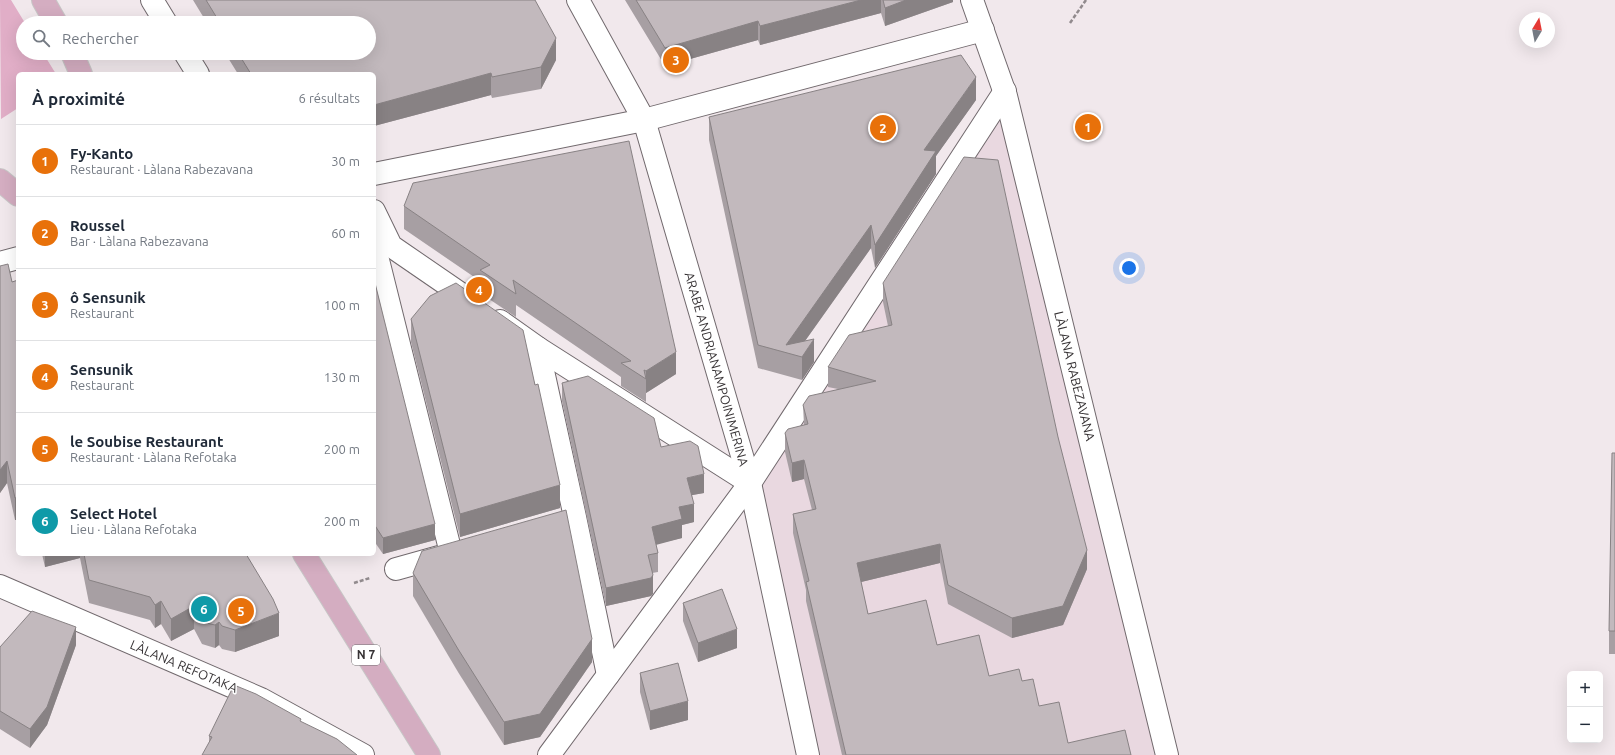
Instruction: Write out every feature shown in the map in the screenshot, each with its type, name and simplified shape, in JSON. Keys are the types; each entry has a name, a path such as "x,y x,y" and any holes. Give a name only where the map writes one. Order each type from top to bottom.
{"main road":[{"path":"43,0 52,16"},
{"path":"75,60 81,72"},
{"path":"0,180 16,193"},
{"name":"N 7","path":"305,556 429,755"}],"street":[{"path":"152,0 162,16"},
{"name":"ARABE ANDRIANAMPOINIMERINA","path":"578,0 644,120 750,483 808,755"},
{"name":"LÀLANA RABEZAVANA","path":"972,0 1005,91 1167,755"},
{"path":"376,174 644,120 983,30"},
{"path":"189,60 197,72"},
{"path":"549,755 750,483 1005,91"},
{"path":"376,215 391,246 538,348 750,483"},
{"path":"376,252 451,553"},
{"path":"0,263 16,259"},
{"path":"538,348 608,675"},
{"path":"554,524 575,517"},
{"path":"396,569 473,547"},
{"name":"LÀLANA REFOTAKA","path":"0,586 260,698 363,755"}],"path":[{"path":"1070,24 1086,0"},
{"path":"327,592 396,569"}],"shaded area":[{"path":"0,0 11,0 21,16 16,16 16,60 47,60 55,72 16,72 16,109 1,119"},
{"path":"1005,91 1167,755 808,755 750,483"}],"building":[{"path":"206,0 535,0 556,38 541,67 492,77 491,73 376,104 376,72 250,72 242,60 376,60 376,16 216,16"},
{"path":"636,0 861,0 760,26 758,21 665,48"},
{"path":"883,0 906,0 885,8"},
{"path":"961,55 976,77 924,150 936,151 875,245 871,225 786,345 814,339 802,357 758,345 709,117"},
{"path":"629,141 676,352 646,371 644,370 646,379 621,363 631,361 513,280 516,294 480,270 490,265 404,206 413,183"},
{"path":"964,157 998,160 1058,437 1087,550 1063,606 1012,618 948,585 940,544 857,563 868,614 926,600 937,645 979,635 989,676 1019,669 1022,681 1033,679 1039,706 1059,702 1068,743 1125,730 1131,755 846,755 806,582 809,581 793,514 816,509 804,460 792,463 785,433 788,429 808,424 803,405 809,396 876,381 828,367 849,335 892,325 883,283"},
{"path":"8,264 12,282 16,281 15,498 7,461 0,470 0,266"},
{"path":"456,283 523,330 535,385 538,384 560,485 460,514 411,319 430,296"},
{"path":"376,287 435,524 383,538 376,527"},
{"path":"588,376 654,418 661,447 690,441 698,446 704,474 687,478 694,504 679,507 682,519 652,527 658,553 648,555 653,575 651,578 606,588 562,383"},
{"path":"1612,453 1615,453 1615,631 1609,631"},
{"path":"566,510 592,639 540,714 504,722 458,649 413,573 422,551"},
{"path":"84,556 247,556 273,599 279,613 235,630 222,626 219,622 215,625 202,622 194,606 171,619 161,601 155,605 150,597 89,580"},
{"path":"722,589 737,629 698,643 683,603"},
{"path":"32,611 76,627 47,707 30,729 0,711 0,647"},
{"path":"678,663 688,701 650,711 640,673"},
{"path":"234,685 256,694 301,719 300,721 337,739 357,755 202,755 212,737 209,736"}],"place":[{"name":"ô Sensunik","path":"676,60"},
{"name":"Fy-Kanto","path":"1088,127"},
{"name":"Roussel","path":"883,128"},
{"name":"Sensunik","path":"479,290"},
{"name":"Select Hotel","path":"204,609"},
{"name":"le Soubise Restaurant","path":"241,611"}]}
